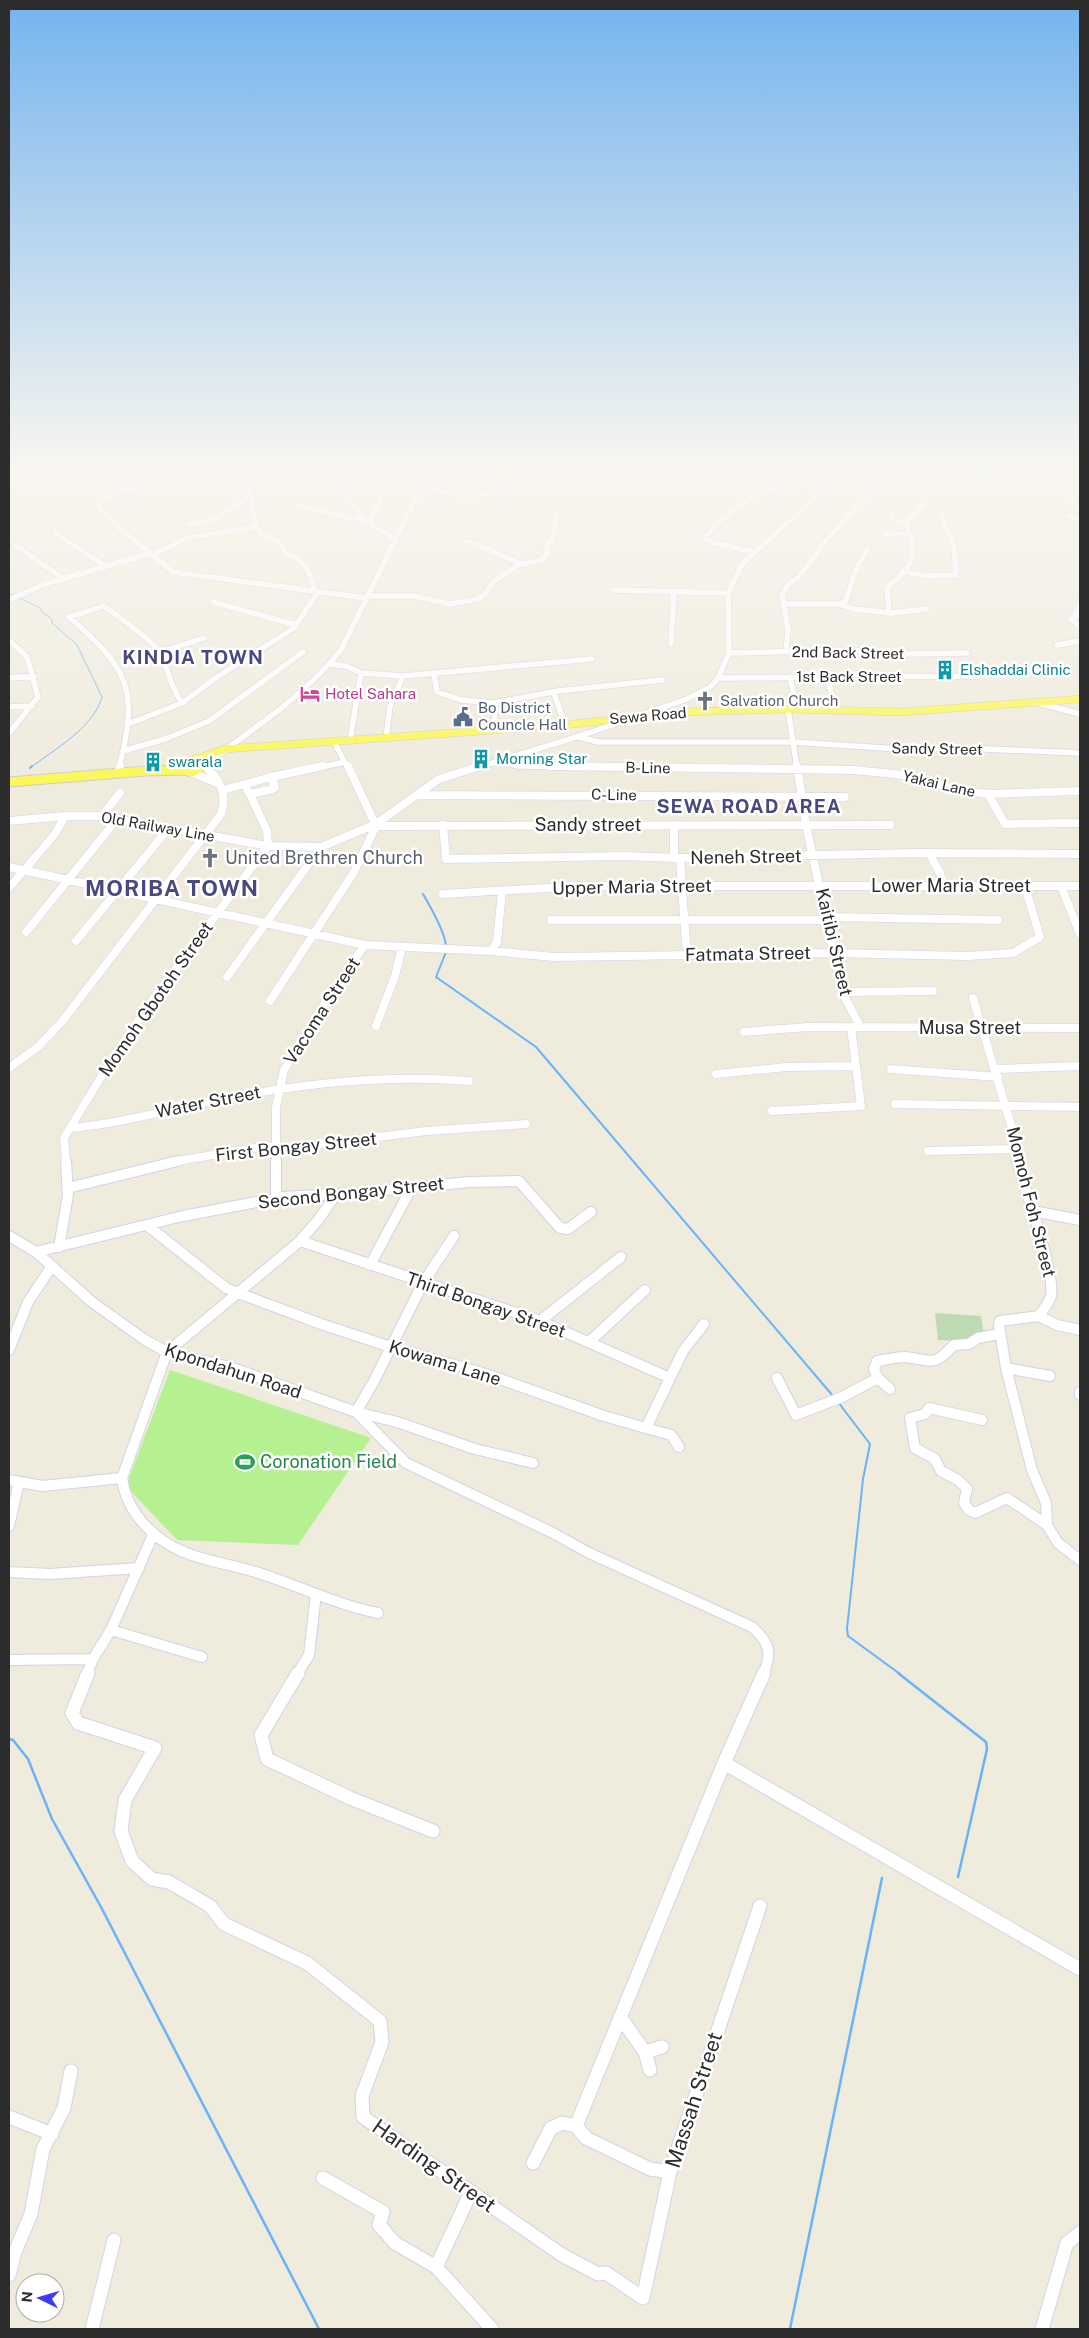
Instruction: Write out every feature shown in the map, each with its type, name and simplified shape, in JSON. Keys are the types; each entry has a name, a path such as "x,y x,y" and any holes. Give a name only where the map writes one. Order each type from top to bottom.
{"main road":[{"name":"Sewa Road","path":"246,748 565,725 635,716 727,710 788,708 901,712 1080,699"},
{"path":"9,782 188,766 224,748 246,748"},
{"path":"188,766 200,770 218,756 246,748"},
{"path":"188,766 200,760 204,766"}],"street":[{"path":"54,572 64,579"},
{"path":"13,598 89,572"},
{"path":"176,572 367,597 414,596 450,604 465,602 482,596 493,582 509,572"},
{"path":"309,572 317,591"},
{"path":"218,756 224,748 251,732 288,703 330,664 341,650 379,572"},
{"name":"Old Railway Line","path":"9,821 65,816 102,816 204,836 268,846 321,847 376,825 414,795 439,779 579,737 687,699 709,688 718,678 729,652 728,593 738,572"},
{"path":"786,652 788,636 785,604 782,595 789,584 800,577 803,572"},
{"path":"838,604 846,601 855,572"},
{"path":"889,612 887,588 906,572"},
{"path":"907,572 928,576 956,575 956,572"},
{"path":"614,590 728,593"},
{"path":"128,724 182,703 222,674 272,643 296,624 317,591"},
{"path":"671,644 674,591"},
{"path":"213,602 296,624"},
{"path":"785,604 838,604 853,609 889,612 910,612 928,609"},
{"path":"118,773 128,724 128,703 123,678 114,660 69,617 104,606 122,619 160,652 173,690 182,703"},
{"path":"1080,606 1077,617 1071,619 1072,622 1080,627"},
{"path":"160,652 204,638"},
{"path":"9,640 27,657 34,676 38,697 9,733"},
{"path":"1057,645 1080,641"},
{"path":"9,648 17,648"},
{"name":"2nd Back Street","path":"729,652 850,650 864,653 967,653"},
{"path":"124,751 165,739 209,721 303,652"},
{"path":"330,664 346,666 361,673 403,676 592,660"},
{"path":"350,741 361,673"},
{"path":"434,674 437,692 461,700 494,703 558,691 662,680"},
{"path":"9,678 34,676"},
{"path":"386,738 387,714 394,689 403,676"},
{"name":"1st Back Street","path":"718,678 979,676"},
{"path":"790,677 797,709"},
{"path":"828,677 834,710"},
{"path":"558,691 554,693 565,725"},
{"path":"1035,702 1080,714"},
{"path":"494,703 495,730"},
{"path":"9,707 32,706"},
{"name":"Kaitibi Street","path":"788,708 806,824 828,918 842,992 860,1026"},
{"name":"Sandy Street","path":"579,737 598,742 793,742 900,749 962,748 1080,753"},
{"path":"270,1001 290,967 336,903 368,847 376,825 334,742"},
{"name":"B-Line","path":"499,760 517,766 797,769"},
{"path":"188,766 221,787 345,762"},
{"path":"9,1068 39,1046 57,1027 224,808 221,787 204,766"},
{"name":"Yakai Lane","path":"797,769 854,770 904,774 960,790 988,794 1080,792"},
{"path":"250,794 274,789 271,777"},
{"path":"242,784 250,794 267,830 268,846"},
{"path":"102,816 120,793"},
{"path":"988,794 1004,824 1080,823"},
{"name":"C-Line","path":"414,795 845,797"},
{"path":"9,888 55,834 65,816"},
{"path":"26,932 117,819"},
{"name":"Sandy street","path":"376,825 890,825"},
{"name":"Neneh Street","path":"442,825 446,859 622,856 677,858 929,853 1080,854"},
{"path":"674,825 689,955"},
{"path":"76,941 168,829"},
{"name":"Momoh Gbotoh Street","path":"70,1128 112,1059 181,960 268,846"},
{"path":"226,977 321,847"},
{"path":"929,853 944,886"},
{"name":"Fatmata Street","path":"9,867 365,945 491,951 554,957 834,953 967,956 1013,953 1040,937 1025,886"},
{"name":"Upper Maria Street","path":"443,894 580,886 821,886"},
{"name":"Lower Maria Street","path":"821,886 1080,886"},
{"path":"1061,886 1080,934"},
{"path":"491,951 497,942 502,891"},
{"name":"Fatmata Street","path":"551,920 828,918 850,920 998,920"},
{"name":"Vacoma Street","path":"276,1198 276,1107 284,1070 326,1000 365,945"},
{"path":"376,1026 395,976 397,961 402,947"},
{"path":"842,992 933,991"},
{"name":"Momoh Foh Street","path":"973,998 997,1073 1012,1128 1013,1149 1045,1252 1052,1285 1051,1297 1039,1316"},
{"name":"Musa Street","path":"744,1032 780,1027 860,1026 1080,1028"},
{"path":"772,1110 861,1106 851,1027"},
{"path":"716,1074 786,1067 856,1066"},
{"path":"892,1069 997,1073 1080,1066"},
{"name":"Water Street","path":"70,1128 320,1082 437,1077 469,1081"},
{"path":"895,1104 1080,1107"},
{"name":"First Bongay Street","path":"68,1188 172,1162 267,1146 282,1149 426,1131 526,1124"},
{"path":"59,1247 68,1188 64,1138 70,1128"},
{"path":"928,1151 1013,1149"},
{"name":"Second Bongay Street","path":"36,1252 183,1216 276,1198 469,1182 519,1181 560,1228 568,1229 591,1212"},
{"path":"370,1265 412,1187"},
{"path":"336,1194 319,1219 300,1241 167,1352 122,1478 126,1497 153,1535 173,1549 261,1573 354,1609 378,1613"},
{"path":"1033,1211 1080,1220"},
{"name":"Kowama Lane","path":"148,1226 226,1288 238,1293 391,1347 483,1373 604,1416 671,1435 679,1447"},
{"path":"9,1236 36,1252"},
{"path":"454,1236 423,1283 356,1412 406,1462 554,1533 589,1553 752,1627 765,1638 768,1646 767,1666 724,1763 576,2126"},
{"name":"Third Bongay Street","path":"300,1241 540,1321 670,1378"},
{"name":"Kpondahun Road","path":"36,1252 50,1260 92,1302 144,1340 167,1352 230,1367 356,1412 397,1422 475,1449 533,1463"},
{"path":"540,1321 621,1257"},
{"path":"9,1350 28,1302 50,1260"},
{"path":"589,1342 645,1290"},
{"path":"1047,1525 1046,1503 1034,1477 1006,1368 1000,1334 1000,1321 1039,1316 1057,1325 1080,1330"},
{"path":"646,1428 683,1351 704,1324"},
{"path":"890,1389 878,1378 874,1369 877,1361 903,1357 931,1362 941,1359 954,1345 969,1344 978,1338 1000,1334"},
{"path":"1006,1368 1050,1376"},
{"path":"777,1378 796,1415 842,1397 878,1378"},
{"path":"982,1420 929,1408 925,1414 910,1418 915,1448 935,1458 941,1471 958,1480 967,1488 964,1504 969,1510 975,1513 1007,1498 1047,1525 1058,1543 1080,1560"},
{"path":"9,1526 14,1481 42,1486 122,1478"},
{"name":"Harding Street","path":"153,1535 111,1630 93,1659 72,1713 78,1723 155,1748 125,1800 121,1831 132,1862 152,1879 169,1882 210,1906 224,1924 307,1963 380,2020 382,2042 362,2096 363,2116 562,2255 598,2274 606,2272 643,2298"},
{"path":"9,1572 50,1574 138,1568"},
{"path":"316,1594 309,1656 261,1735 267,1759 350,1798 433,1831"},
{"path":"111,1630 202,1657"},
{"path":"9,1660 93,1659"},
{"path":"724,1763 1080,1969"},
{"name":"Massah Street","path":"643,2298 670,2172 760,1906"},
{"path":"620,2017 645,2052 650,2070"},
{"path":"645,2052 662,2047"},
{"path":"9,2275 15,2252 31,2214 43,2149 64,2108 71,2071"},
{"path":"9,2117 52,2134"},
{"path":"533,2163 551,2128 562,2122 576,2126 586,2138 650,2169 670,2172"},
{"path":"323,2178 383,2212 379,2225 395,2243 436,2267 492,2329"},
{"path":"436,2267 471,2192"},
{"path":"1042,2329 1066,2243 1080,2233"},
{"path":"92,2329 114,2240"}],"green space":[{"path":"935,1313 981,1316 985,1342 938,1340"},
{"name":"Coronation Field","path":"170,1370 371,1438 298,1545 177,1540 126,1486"}],"waterway":[{"path":"9,593 14,596"},
{"path":"19,598 40,608 43,613 52,619 52,623 77,645 102,697 90,719 82,728 30,768 32,766"},
{"path":"423,894 441,928 446,947"},
{"path":"446,952 436,977 536,1047 833,1396"},
{"path":"838,1402 870,1444 863,1479 847,1629 848,1636 900,1674"},
{"path":"898,1673 986,1742 987,1749 958,1877"},
{"path":"9,1739 13,1740 28,1759 52,1819 101,1907 319,2329"},
{"path":"790,2329 882,1878"}],"place":[{"name":"Elshaddai Clinic","path":"945,670"},
{"name":"Hotel Sahara","path":"310,694"},
{"name":"Salvation Church","path":"705,701"},
{"name":"Bo District Councle Hall","path":"463,717"},
{"name":"Morning Star","path":"481,759"},
{"name":"swarala","path":"153,762"},
{"name":"United Brethren Church","path":"210,858"},
{"name":"Coronation Field","path":"245,1462"}],"district":[{"name":"KINDIA TOWN","path":"193,657"},
{"name":"SEWA ROAD AREA","path":"749,806"},
{"name":"MORIBA TOWN","path":"172,888"}]}
